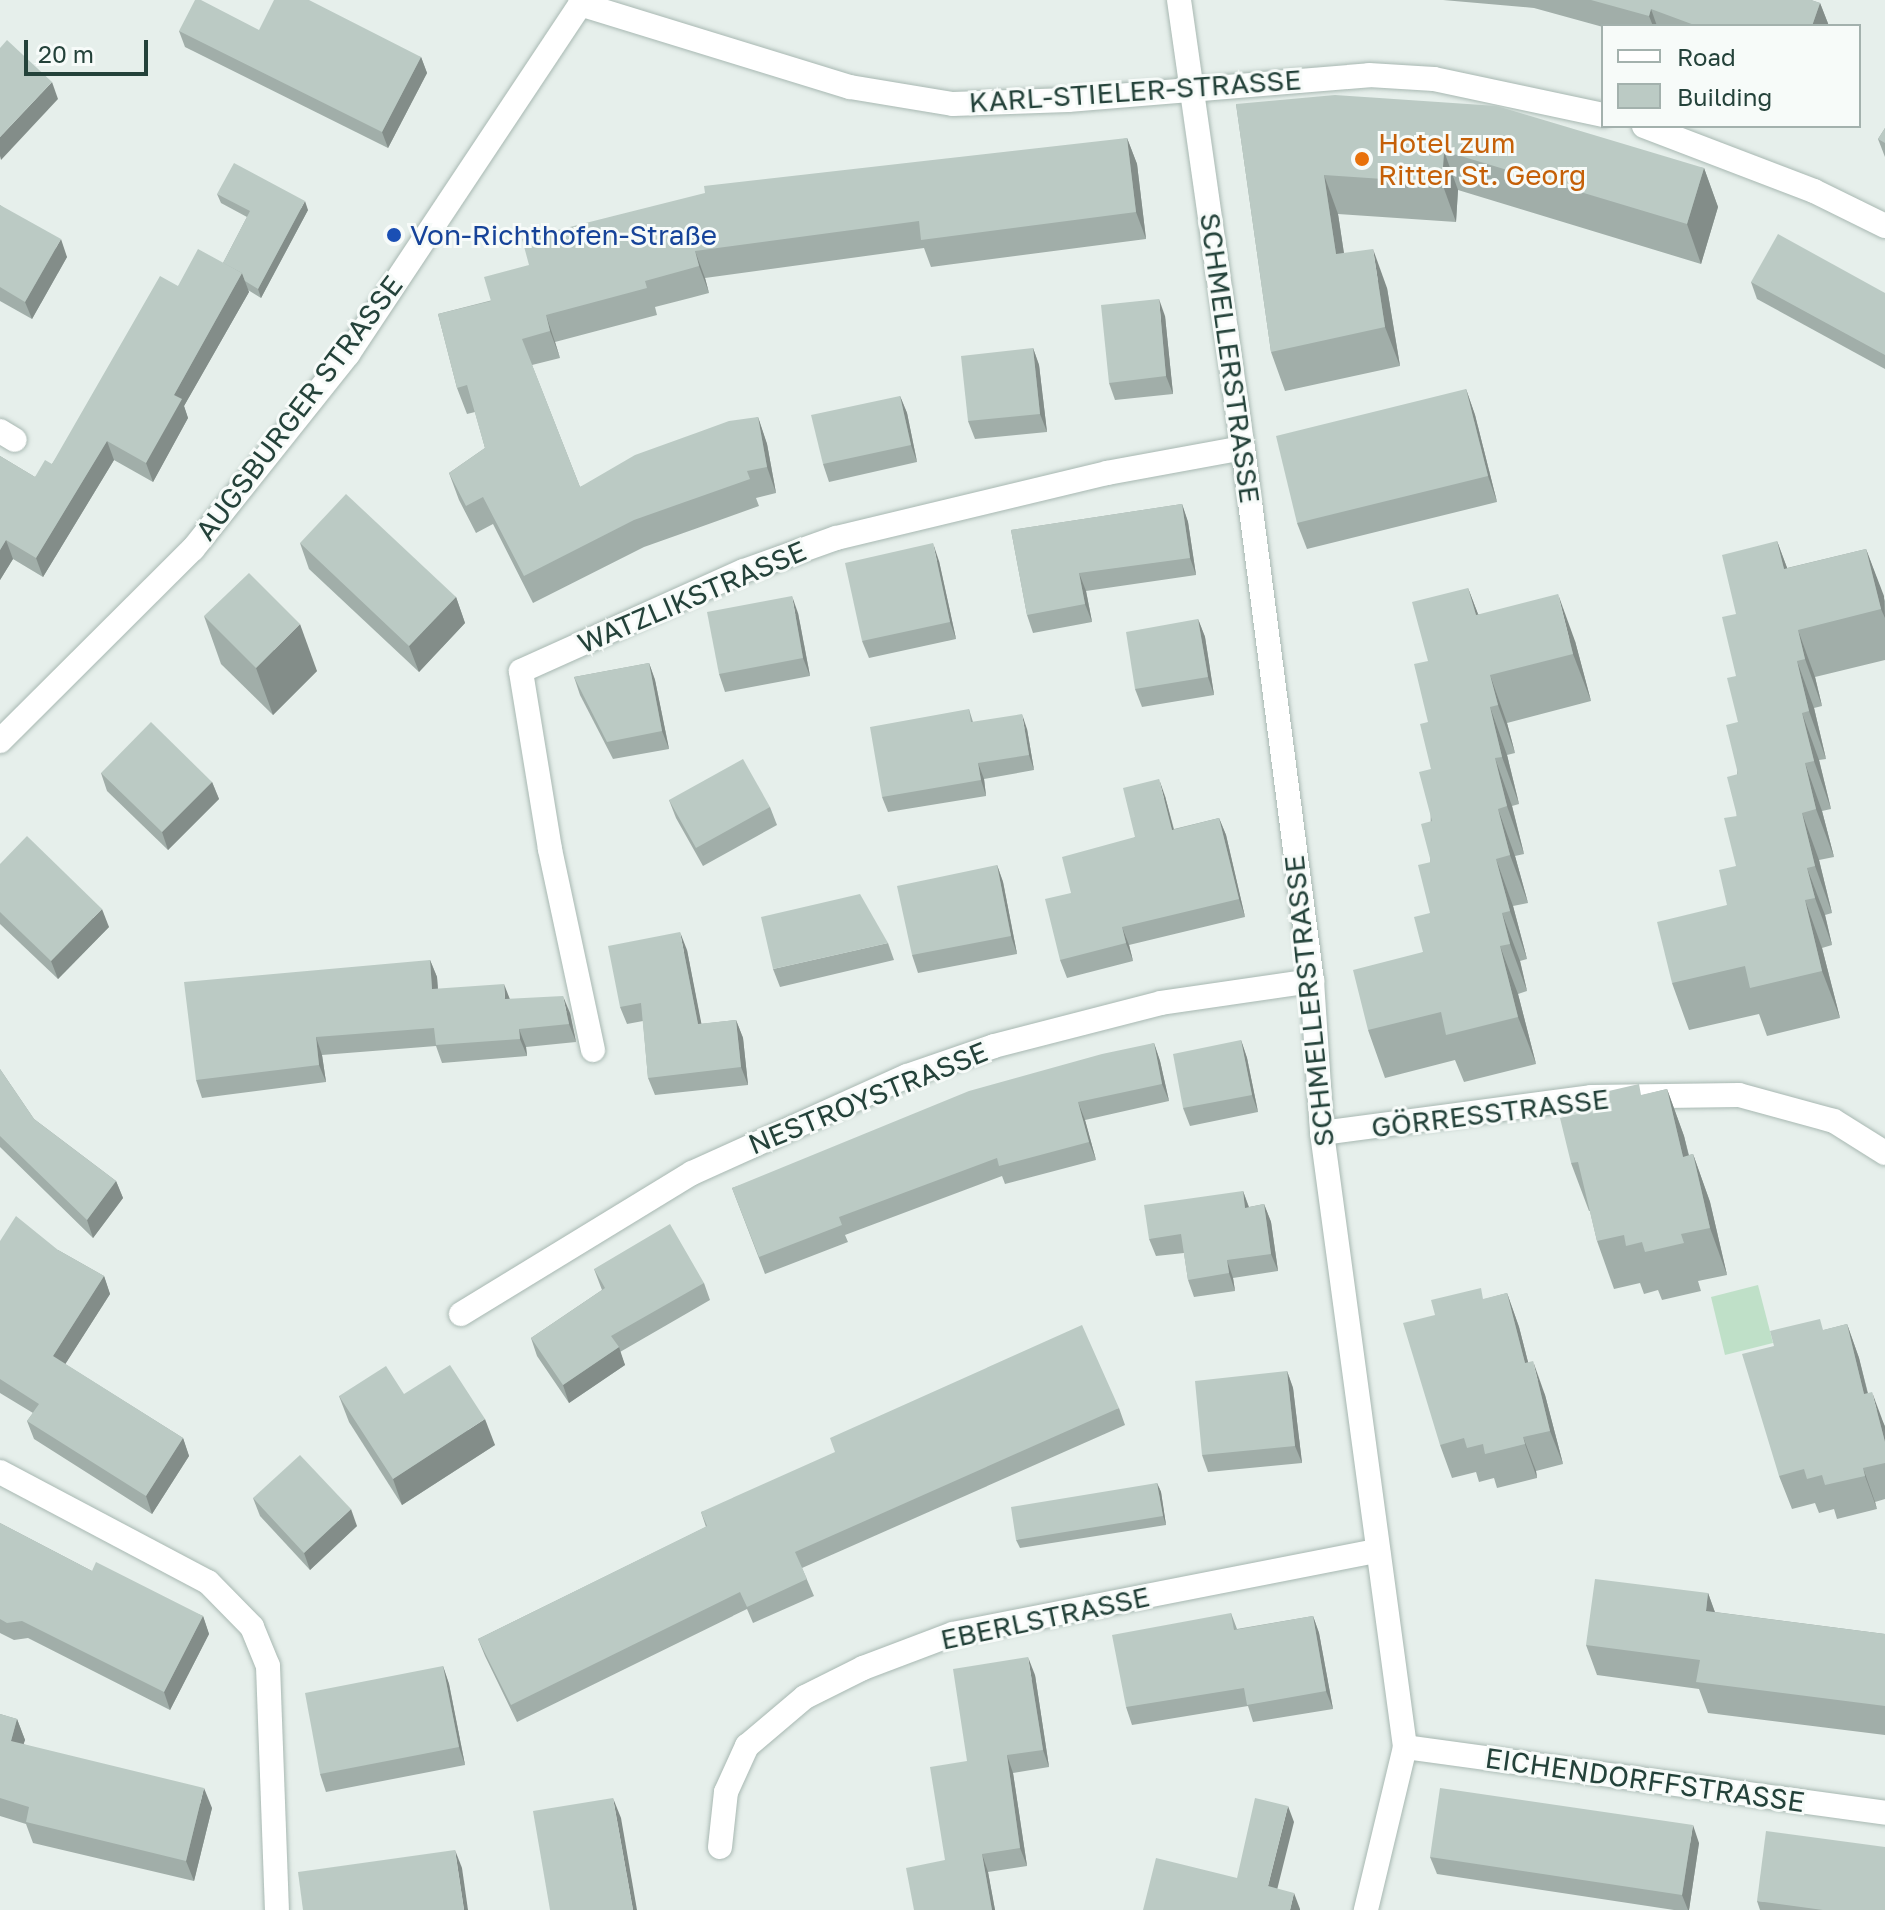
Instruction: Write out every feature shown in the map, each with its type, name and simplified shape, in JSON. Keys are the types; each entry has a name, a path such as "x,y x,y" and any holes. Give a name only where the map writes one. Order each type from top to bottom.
{"street":[{"name":"SCHMELLERSTRASSE","path":"1179,0 1243,448 1312,981 1322,1133 1405,1747 1366,1910"},
{"name":"KARL-STIELER-STRASSE","path":"577,1 850,87 953,104 1369,75 1434,79 1601,115"},
{"name":"AUGSBURGER STRASSE","path":"0,741 193,549 338,366 577,1"},
{"path":"1649,128 1814,191 1885,226"},
{"name":"WATZLIKSTRASSE","path":"593,1050 550,849 521,671 731,577 836,538 1107,473 1243,448"},
{"name":"NESTROYSTRASSE","path":"461,1314 692,1173 907,1076 994,1046 1161,1003 1312,981"},
{"name":"GÖRRESSTRASSE","path":"1322,1133 1591,1097 1739,1095 1834,1121 1885,1153"},
{"path":"0,1472 208,1582 252,1627 268,1666 277,1910"},
{"name":"EBERLSTRASSE","path":"720,1847 726,1792 747,1746 805,1697 863,1668 953,1634 1378,1551"},
{"name":"EICHENDORFFSTRASSE","path":"1405,1747 1885,1813"}],"green space":[{"path":"1758,1285 1773,1343 1725,1355 1711,1297"}],"building":[{"path":"195,0 201,0 259,30 274,0 309,0 421,57 382,132 179,31"},
{"path":"1591,0 1811,0 1820,3 1813,24 1692,24 1651,9 1649,16"},
{"path":"7,40 52,82 0,137 0,48"},
{"path":"1335,95 1497,106 1704,168 1687,224 1444,151 1442,183 1324,175 1336,254 1373,249 1385,327 1271,352 1236,104"},
{"path":"1885,128 1885,143 1878,139"},
{"path":"1127,138 1136,212 921,240 919,221 695,251 699,266 645,281 647,288 546,315 550,331 522,339 580,487 635,455 729,421 758,417 767,467 747,471 750,479 634,520 524,576 483,497 466,506 449,473 485,448 467,385 457,388 438,314 491,301 484,277 529,265 522,239 705,193 704,186"},
{"path":"234,163 305,201 258,289 245,281 242,273 223,263 250,211 217,194"},
{"path":"0,205 61,239 25,302 0,287"},
{"path":"1778,234 1885,293 1885,355 1751,282"},
{"path":"198,249 242,273 174,395 182,399 146,463 107,441 36,558 6,540 0,550 0,456 35,477 45,460 52,464 160,276 178,286"},
{"path":"1159,299 1166,376 1109,383 1101,305"},
{"path":"1033,348 1040,414 968,421 961,356"},
{"path":"1466,389 1488,476 1297,523 1276,436"},
{"path":"900,396 911,445 823,464 811,415"},
{"path":"346,494 456,597 409,646 300,543"},
{"path":"1182,504 1190,558 1079,573 1085,604 1027,615 1011,530"},
{"path":"1777,541 1784,569 1866,549 1881,609 1798,630 1805,659 1797,661 1809,711 1802,713 1814,761 1805,763 1816,809 1802,813 1815,866 1807,868 1815,898 1805,900 1822,971 1750,988 1745,966 1672,983 1657,922 1727,905 1719,870 1736,866 1724,818 1737,816 1727,777 1738,774 1726,725 1738,722 1727,678 1736,676 1722,617 1736,614 1722,555"},
{"path":"933,543 950,622 862,641 845,563"},
{"path":"249,573 300,624 256,668 204,616"},
{"path":"1468,588 1476,615 1558,594 1573,654 1490,675 1498,705 1490,707 1502,757 1495,758 1507,806 1498,809 1510,855 1496,859 1510,911 1502,913 1510,944 1500,946 1518,1017 1446,1035 1441,1012 1368,1030 1353,970 1423,952 1414,917 1430,913 1418,865 1431,862 1421,824 1432,821 1419,772 1431,769 1420,724 1428,722 1414,664 1428,661 1412,602"},
{"path":"792,596 803,658 719,674 707,612"},
{"path":"1198,619 1208,677 1135,689 1126,632"},
{"path":"649,663 662,731 607,742 574,677"},
{"path":"969,709 971,722 1022,714 1029,755 978,763 981,780 882,797 870,727"},
{"path":"151,722 212,782 162,832 101,773"},
{"path":"743,759 770,807 696,848 669,800"},
{"path":"1159,779 1172,830 1219,818 1239,899 1122,927 1126,943 1060,960 1045,899 1071,893 1062,857 1135,837 1123,788"},
{"path":"27,836 102,909 51,961 0,912 0,864"},
{"path":"997,865 1011,936 912,955 897,886"},
{"path":"860,894 888,943 773,969 761,917"},
{"path":"680,932 698,1024 736,1020 741,1067 648,1078 641,1003 620,1007 608,946"},
{"path":"430,960 432,989 504,984 505,999 563,996 569,1024 519,1029 520,1039 436,1045 434,1028 316,1037 319,1065 196,1080 184,982"},
{"path":"1241,1040 1252,1095 1183,1108 1173,1054"},
{"path":"1154,1043 1162,1084 1078,1102 1089,1142 999,1166 997,1158 839,1217 842,1225 759,1257 732,1188 969,1091 1102,1054"},
{"path":"0,1069 34,1119 116,1181 87,1220 0,1136"},
{"path":"1639,1084 1641,1095 1667,1089 1683,1157 1693,1154 1710,1228 1681,1234 1684,1243 1645,1252 1642,1242 1626,1246 1624,1235 1597,1241 1578,1162 1571,1163 1560,1118 1590,1111 1587,1096"},
{"path":"1243,1191 1245,1208 1264,1204 1271,1254 1227,1260 1229,1273 1188,1280 1181,1234 1149,1239 1144,1205"},
{"path":"16,1216 58,1250 104,1276 53,1356 183,1438 146,1496 27,1421 39,1404 0,1379 0,1241"},
{"path":"670,1224 704,1283 611,1336 619,1347 563,1385 531,1338 605,1288 594,1269"},
{"path":"1481,1288 1483,1299 1507,1293 1525,1363 1533,1361 1550,1431 1523,1437 1525,1444 1485,1454 1483,1444 1467,1448 1464,1438 1440,1445 1403,1323 1435,1315 1431,1300"},
{"path":"1820,1319 1823,1330 1847,1324 1864,1394 1872,1392 1885,1442 1885,1463 1863,1468 1865,1476 1825,1485 1822,1475 1807,1479 1804,1469 1779,1476 1742,1354 1774,1346 1770,1331"},
{"path":"1082,1325 1119,1408 795,1552 807,1579 747,1607 740,1592 511,1705 478,1639 707,1526 701,1512 835,1452 830,1438"},
{"path":"450,1365 485,1419 393,1479 339,1396 386,1366 404,1394"},
{"path":"1287,1371 1295,1446 1202,1455 1195,1381"},
{"path":"300,1455 351,1509 304,1553 253,1498"},
{"path":"1157,1483 1163,1516 1016,1540 1011,1507"},
{"path":"0,1523 92,1571 96,1562 203,1616 164,1692 22,1621 7,1623 0,1619"},
{"path":"1595,1579 1708,1593 1706,1611 1885,1634 1885,1706 1696,1682 1700,1660 1586,1645"},
{"path":"1231,1613 1234,1630 1313,1616 1326,1691 1247,1705 1244,1688 1126,1707 1112,1635"},
{"path":"1028,1657 1043,1750 1007,1755 1020,1848 982,1854 992,1910 914,1910 906,1868 945,1860 930,1767 967,1761 953,1669"},
{"path":"443,1666 459,1747 320,1774 305,1693"},
{"path":"0,1714 17,1719 11,1741 204,1788 186,1861 26,1822 29,1807 0,1798"},
{"path":"1440,1788 1693,1825 1682,1895 1430,1857"},
{"path":"613,1798 633,1910 550,1910 533,1811"},
{"path":"1255,1798 1288,1806 1268,1886 1294,1893 1290,1910 1143,1910 1156,1858 1237,1878"},
{"path":"1766,1831 1885,1847 1885,1910 1823,1910 1757,1901"},
{"path":"455,1850 464,1910 303,1910 298,1872"}],"place":[{"name":"Hotel zum Ritter St. Georg","path":"1362,159"},
{"name":"Von-Richthofen-Straße","path":"394,235"}]}
